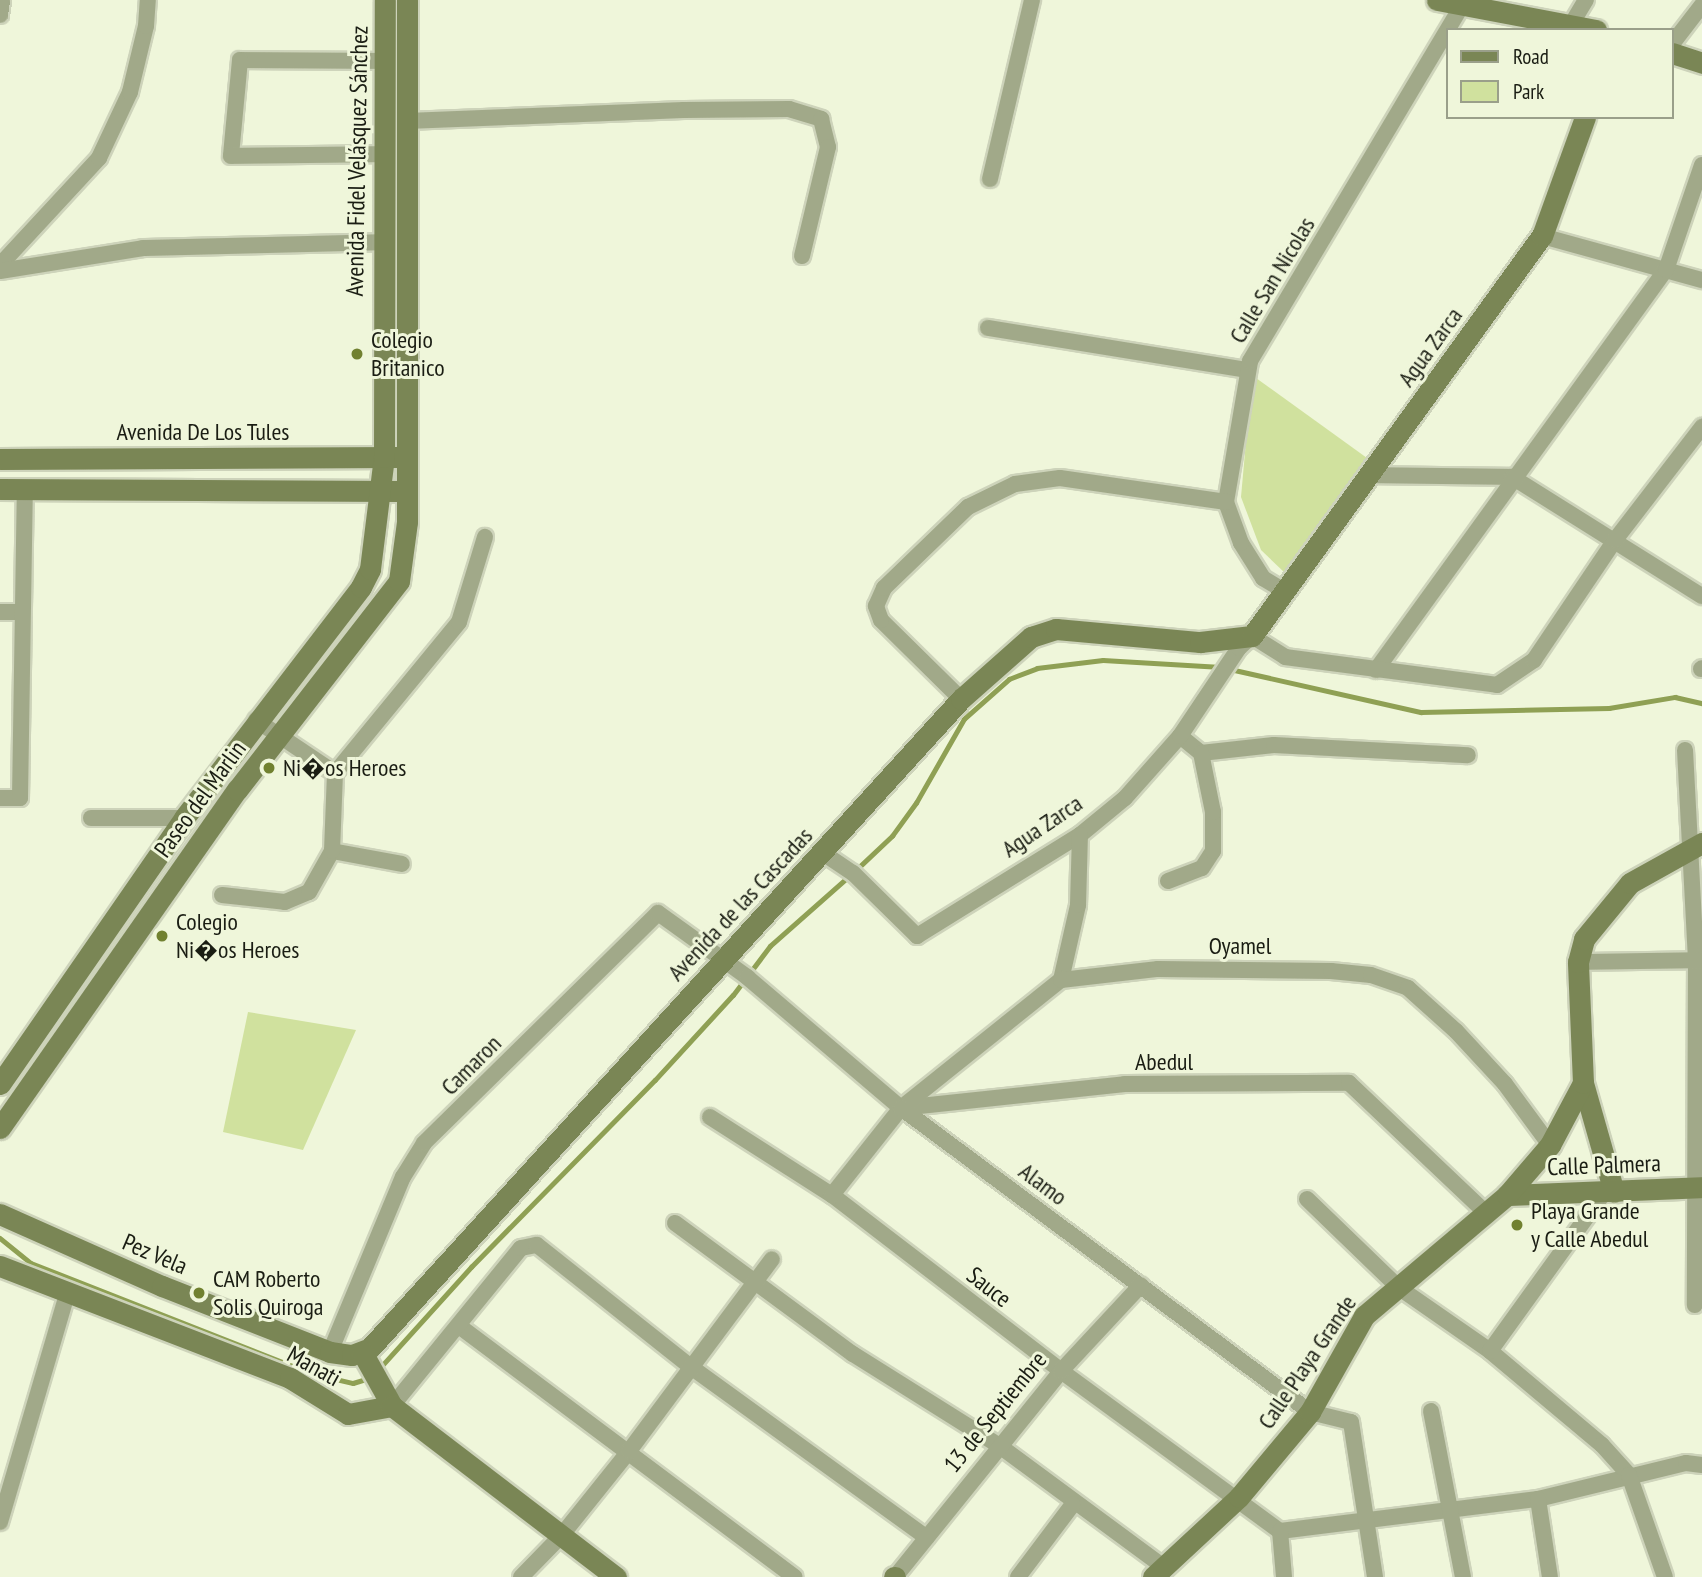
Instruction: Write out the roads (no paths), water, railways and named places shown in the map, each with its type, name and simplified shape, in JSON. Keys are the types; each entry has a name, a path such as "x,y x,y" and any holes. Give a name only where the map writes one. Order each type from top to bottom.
{"street":[{"path":"0,15 2,0"},
{"path":"0,265 99,158 130,92 146,26 148,0"},
{"name":"Avenida Fidel Velásquez Sánchez","path":"382,491 384,457 381,243 385,155 385,0"},
{"name":"Avenida Fidel Velásquez Sánchez","path":"406,491 407,0"},
{"path":"990,179 1032,0"},
{"path":"1437,0 1589,28"},
{"path":"1572,23 1586,0"},
{"name":"Calle San Nicolas","path":"1448,28 1463,3"},
{"path":"1674,41 1702,5"},
{"name":"Calle San Nicolas","path":"1226,502 1248,370 1446,32"},
{"path":"1674,54 1702,63"},
{"path":"384,61 240,60 231,156 385,155"},
{"path":"407,121 789,109 821,119 828,147 802,256"},
{"name":"Agua Zarca","path":"822,853 853,873 917,936 1080,835 1125,798 1180,736 1218,677 1286,592 1542,236 1585,119"},
{"path":"1376,670 1512,477 1666,270 1702,164"},
{"path":"1542,236 1702,280"},
{"path":"0,271 143,248 381,243"},
{"path":"988,328 1248,370"},
{"path":"1246,642 1285,657 1497,685 1534,660 1615,540 1702,427"},
{"name":"Avenida De Los Tules","path":"0,459 407,458"},
{"path":"1370,475 1512,477 1702,596"},
{"path":"961,699 881,620 876,606 884,588 968,507 1015,484 1060,478 1226,502 1241,542 1263,578 1286,592"},
{"path":"0,489 406,491"},
{"path":"0,798 20,797 25,489"},
{"name":"Paseo del Marlin","path":"0,1084 184,818 256,720 361,587 370,569 382,491"},
{"name":"Paseo del Marlin","path":"0,1128 278,735 400,581 405,559 406,491"},
{"path":"222,895 285,902 309,892 332,851 335,773 459,622 485,537"},
{"path":"0,612 22,612"},
{"name":"Avenida de las Cascadas","path":"362,1352 961,699 1031,637 1056,629 1200,642 1246,642"},
{"path":"256,720 335,773"},
{"path":"1168,881 1202,868 1213,851 1213,812 1201,753 1180,736"},
{"path":"1201,753 1274,745 1468,755"},
{"path":"1685,750 1695,846 1699,960 1695,1305"},
{"path":"91,818 184,818"},
{"path":"832,1195 901,1108 1061,980 1078,905 1080,835"},
{"path":"1490,1351 1609,1192 1583,1083 1578,962 1584,939 1630,883 1695,846"},
{"path":"332,851 402,863"},
{"name":"Camaron","path":"330,1352 402,1177 424,1143 659,913 721,959"},
{"path":"92,951 115,965"},
{"name":"Alamo","path":"721,959 901,1108 1310,1412 1351,1422 1368,1521"},
{"path":"1578,962 1699,960"},
{"name":"Oyamel","path":"1061,980 1158,969 1265,968 1371,975 1408,988 1456,1031 1506,1084 1550,1145"},
{"name":"Abedul","path":"901,1108 1125,1084 1349,1083 1487,1214"},
{"name":"Calle Playa Grande","path":"1158,1572 1238,1497 1310,1412 1364,1316 1507,1195 1550,1145 1583,1083"},
{"name":"Sauce","path":"710,1117 832,1195 1061,1371 1238,1497 1280,1531"},
{"name":"Calle Palmera","path":"1507,1195 1697,1187"},
{"path":"1307,1199 1398,1287 1490,1351 1561,1408 1629,1475 1665,1577"},
{"name":"Pez Vela","path":"0,1214 162,1286 330,1352"},
{"path":"676,1223 853,1354 1001,1447 1158,1572"},
{"path":"391,1406 521,1248 537,1244 691,1367 927,1538"},
{"path":"521,1577 561,1536 629,1451 772,1259"},
{"name":"Manati","path":"1,1266 67,1294 289,1378 348,1414 391,1406"},
{"name":"13 de Septiembre","path":"895,1577 1061,1371 1141,1285"},
{"path":"0,1522 67,1294"},
{"path":"459,1326 794,1577"},
{"path":"330,1352 362,1352 391,1406 616,1577"},
{"path":"1431,1411 1453,1511 1463,1577"},
{"path":"1284,1577 1280,1531 1538,1499 1686,1462 1702,1465"},
{"path":"1538,1499 1549,1577"},
{"path":"1018,1577 1073,1504"},
{"path":"1368,1521 1375,1577"}],"waterway":[{"path":"856,870 892,836 916,803 964,719 1009,679 1037,668 1103,660 1221,667"},
{"path":"1230,669 1421,712 1609,708 1675,697 1702,703"},
{"path":"378,1370 471,1267 655,1080 733,995 770,946 849,876"},
{"path":"0,1238 31,1263 310,1373 353,1383 369,1378"}],"place":[{"name":"Colegio Britanico","path":"357,354"},
{"name":"Ni�os Heroes","path":"269,768"},
{"name":"Colegio Ni�os Heroes","path":"162,936"},
{"name":"Playa Grande y Calle Abedul","path":"1517,1225"},
{"name":"CAM Roberto Solis Quiroga","path":"199,1293"}]}
